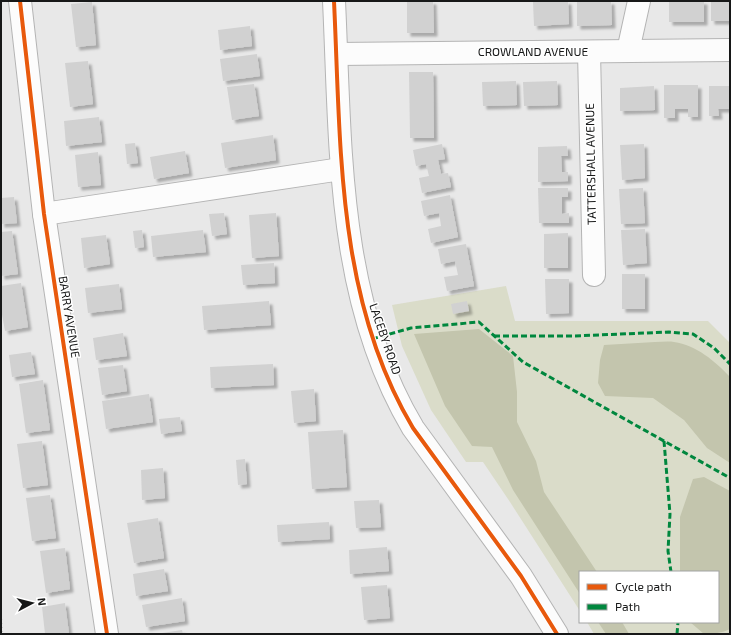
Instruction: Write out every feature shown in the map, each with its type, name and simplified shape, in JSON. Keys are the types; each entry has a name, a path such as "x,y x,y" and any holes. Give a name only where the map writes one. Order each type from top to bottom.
{"main road":[{"name":"BARRY AVENUE","path":"20,1 44,214 107,634"},
{"name":"LACEBY ROAD","path":"334,1 341,169 349,234 363,311 374,344 399,405 413,428 521,576 557,634"},
{"path":"628,51 639,1"},
{"name":"CROWLAND AVENUE","path":"336,54 730,50"},
{"name":"TATTERSHALL AVENUE","path":"589,52 594,275"},
{"path":"44,214 341,169"}],"path":[{"path":"1,619 2,634"}],"green space":[{"path":"506,286 515,321 708,321 730,343 730,634 594,634 588,623 719,623 719,571 579,571 579,609 483,462 466,462 431,410 402,346 392,305"},
{"path":"479,329 513,356 517,392 517,422 536,461 544,492 596,571 579,571 579,592 513,490 492,447 472,446 445,406 414,334"},
{"path":"667,342 690,346 718,365 730,377 730,463 707,448 684,420 653,398 605,396 598,383 600,360 604,345"},
{"path":"704,477 730,491 730,629 717,633 704,634 691,623 719,623 719,571 680,571 680,517 693,479"},
{"path":"599,623 623,623 629,634 606,634"}],"building":[{"path":"407,1 433,1 434,33 407,33"},
{"path":"568,1 569,24 534,26 533,2"},
{"path":"611,1 612,25 577,26 577,2"},
{"path":"669,1 704,1 704,22 669,22"},
{"path":"711,1 730,1 730,21 711,21"},
{"path":"92,2 96,45 76,47 71,4"},
{"path":"250,26 252,46 220,50 218,30"},
{"path":"257,54 260,76 223,81 220,59"},
{"path":"88,61 93,104 70,107 65,63"},
{"path":"409,72 433,72 434,138 410,138"},
{"path":"516,81 517,105 483,106 482,82"},
{"path":"557,81 558,105 524,106 523,82"},
{"path":"254,84 259,116 232,120 227,87"},
{"path":"664,85 698,85 698,117 688,117 688,109 675,109 675,118 664,118"},
{"path":"654,86 655,110 620,111 620,88"},
{"path":"709,86 730,86 730,109 718,109 719,116 709,116"},
{"path":"99,117 102,142 66,146 64,121"},
{"path":"273,135 276,160 225,168 221,143"},
{"path":"135,143 138,163 127,164 125,144"},
{"path":"442,144 445,159 438,160 441,174 448,173 451,187 422,193 419,178 429,176 426,164 416,166 413,150"},
{"path":"644,144 645,178 622,180 620,145"},
{"path":"567,146 568,156 561,156 562,172 568,172 568,181 538,182 538,147"},
{"path":"185,151 189,173 154,179 150,157"},
{"path":"98,152 101,185 78,187 75,155"},
{"path":"538,188 568,188 568,197 562,197 562,214 569,213 569,223 539,223"},
{"path":"643,188 645,223 621,224 619,189"},
{"path":"450,195 458,237 431,243 428,229 441,226 439,213 424,216 421,201"},
{"path":"14,197 17,223 1,224 1,198"},
{"path":"224,213 227,234 212,236 209,214"},
{"path":"276,213 279,256 252,258 249,215"},
{"path":"645,229 647,263 623,265 621,230"},
{"path":"142,230 144,247 135,248 133,231"},
{"path":"203,230 206,252 153,257 151,236"},
{"path":"12,231 18,274 1,276 1,232"},
{"path":"568,233 568,268 544,268 544,234"},
{"path":"106,235 110,264 84,268 81,238"},
{"path":"466,244 474,286 447,291 444,277 458,275 455,261 441,264 438,249"},
{"path":"274,263 275,283 243,285 241,265"},
{"path":"622,274 645,274 645,309 622,309"},
{"path":"545,279 569,279 569,313 546,314"},
{"path":"21,283 28,327 5,331 1,309 1,286"},
{"path":"119,284 122,309 88,313 85,288"},
{"path":"269,301 271,325 204,330 202,306"},
{"path":"467,301 469,311 453,314 451,304"},
{"path":"123,333 127,356 96,360 93,338"},
{"path":"31,352 35,374 12,377 9,355"},
{"path":"273,364 274,385 211,388 210,367"},
{"path":"123,365 127,391 102,395 98,368"},
{"path":"43,380 50,430 26,433 19,384"},
{"path":"314,389 316,421 294,423 291,391"},
{"path":"149,394 153,422 106,429 102,401"},
{"path":"180,417 182,431 161,434 159,419"},
{"path":"343,430 347,487 312,489 308,432"},
{"path":"42,441 48,485 23,488 17,444"},
{"path":"245,459 247,484 238,485 236,460"},
{"path":"163,468 165,498 142,500 141,470"},
{"path":"50,495 56,538 32,541 26,498"},
{"path":"379,500 381,527 356,528 354,501"},
{"path":"158,518 164,558 134,563 127,523"},
{"path":"329,522 330,539 278,542 277,525"},
{"path":"387,547 389,571 350,574 349,550"},
{"path":"65,548 70,589 46,593 40,551"},
{"path":"164,569 168,591 136,596 133,574"},
{"path":"387,585 390,618 364,620 361,587"},
{"path":"182,598 185,621 146,627 142,605"},
{"path":"65,603 69,634 45,634 42,607"},
{"path":"182,630 183,634 162,634 162,633"}],"marked path":[{"path":"372,339 411,328 479,322 523,362 730,478"},
{"path":"494,336 575,336 669,332 693,334 714,348 730,364"},
{"path":"664,441 670,514 668,551 671,571"},
{"path":"677,634 678,623"}],"cycle path":[{"path":"20,1 44,214 107,634"},
{"path":"334,1 338,111 347,220 356,274 369,327 388,379 413,428 521,576 557,634"}]}
